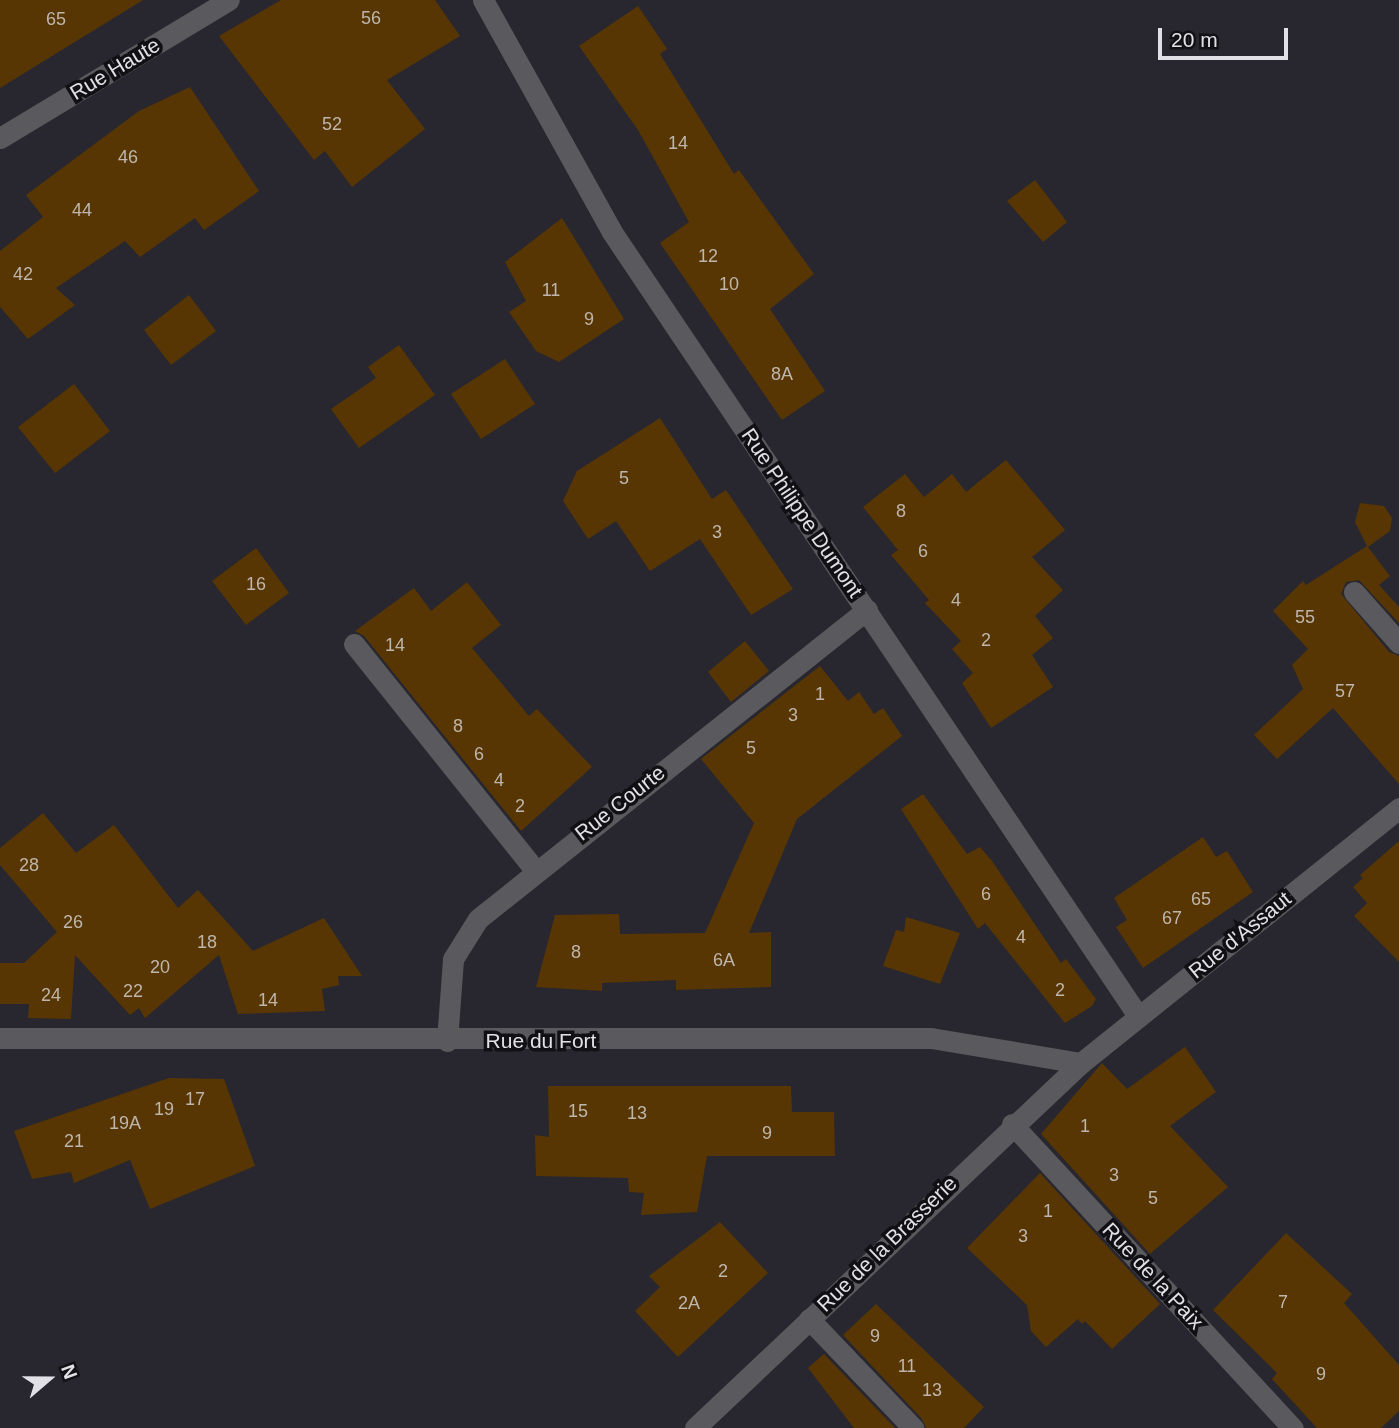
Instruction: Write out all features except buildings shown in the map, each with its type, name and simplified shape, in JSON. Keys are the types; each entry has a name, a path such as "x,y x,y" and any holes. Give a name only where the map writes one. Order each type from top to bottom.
{"street":[{"name":"Rue Haute","path":"0,138 229,0"},
{"name":"Rue Philippe Dumont","path":"483,0 612,232 1138,1016"},
{"path":"1354,592 1399,643"},
{"name":"Rue Courte","path":"447,1041 453,959 478,919 535,870 867,610"},
{"path":"354,644 535,870"},
{"name":"Rue d'Assaut","path":"1081,1063 1399,808"},
{"name":"Rue du Fort","path":"0,1038 447,1041 931,1038 1081,1063"},
{"name":"Rue de la Brasserie","path":"695,1428 1012,1124 1081,1063"},
{"name":"Rue de la Paix","path":"1012,1124 1293,1428"},
{"path":"809,1319 913,1428"}]}
